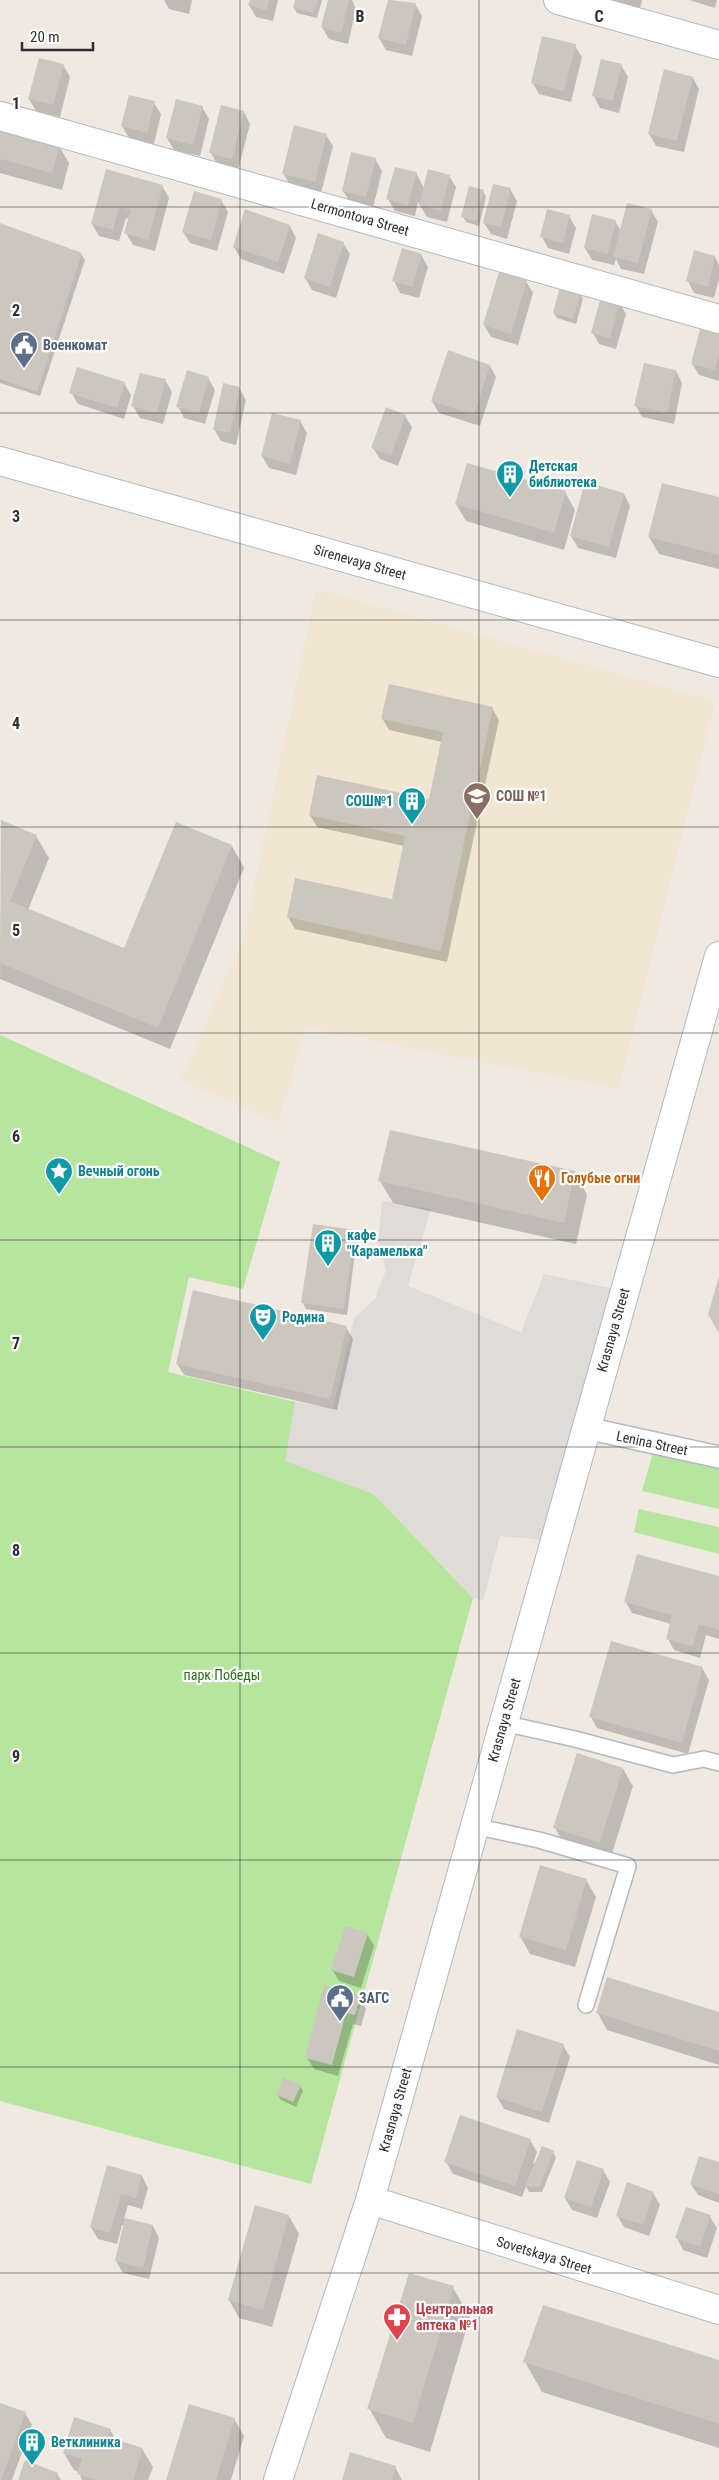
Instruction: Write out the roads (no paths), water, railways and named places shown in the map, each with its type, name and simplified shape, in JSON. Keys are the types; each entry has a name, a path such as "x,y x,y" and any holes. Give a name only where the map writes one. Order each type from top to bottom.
{"street":[{"path":"558,0 719,45"},
{"name":"Lermontova Street","path":"0,116 719,318"},
{"name":"Sirenevaya Street","path":"0,461 719,663"},
{"name":"Krasnaya Street","path":"278,2480 370,2200 719,956"},
{"name":"Lenina Street","path":"586,1428 719,1457"},
{"name":"Sovetskaya Street","path":"370,2200 719,2310"}],"lane":[{"path":"503,1723 575,1739 674,1765 704,1759 719,1763"},
{"path":"474,1826 539,1840 628,1866 586,2005"}],"place":[{"name":"Военкомат","path":"24,369"},
{"name":"Детская библиотека","path":"510,498"},
{"name":"СОШ №1","path":"477,820"},
{"name":"СОШ№1","path":"412,825"},
{"name":"Вечный огонь","path":"59,1195"},
{"name":"Голубые огни","path":"542,1202"},
{"name":"кафе \"Карамелька\"","path":"328,1267"},
{"name":"Родина","path":"263,1341"},
{"name":"ЗАГС","path":"340,2022"},
{"name":"Центральная аптека №1","path":"397,2341"},
{"name":"Ветклиника","path":"32,2466"}],"park label":[{"name":"парк Победы","path":"222,1675"}]}
